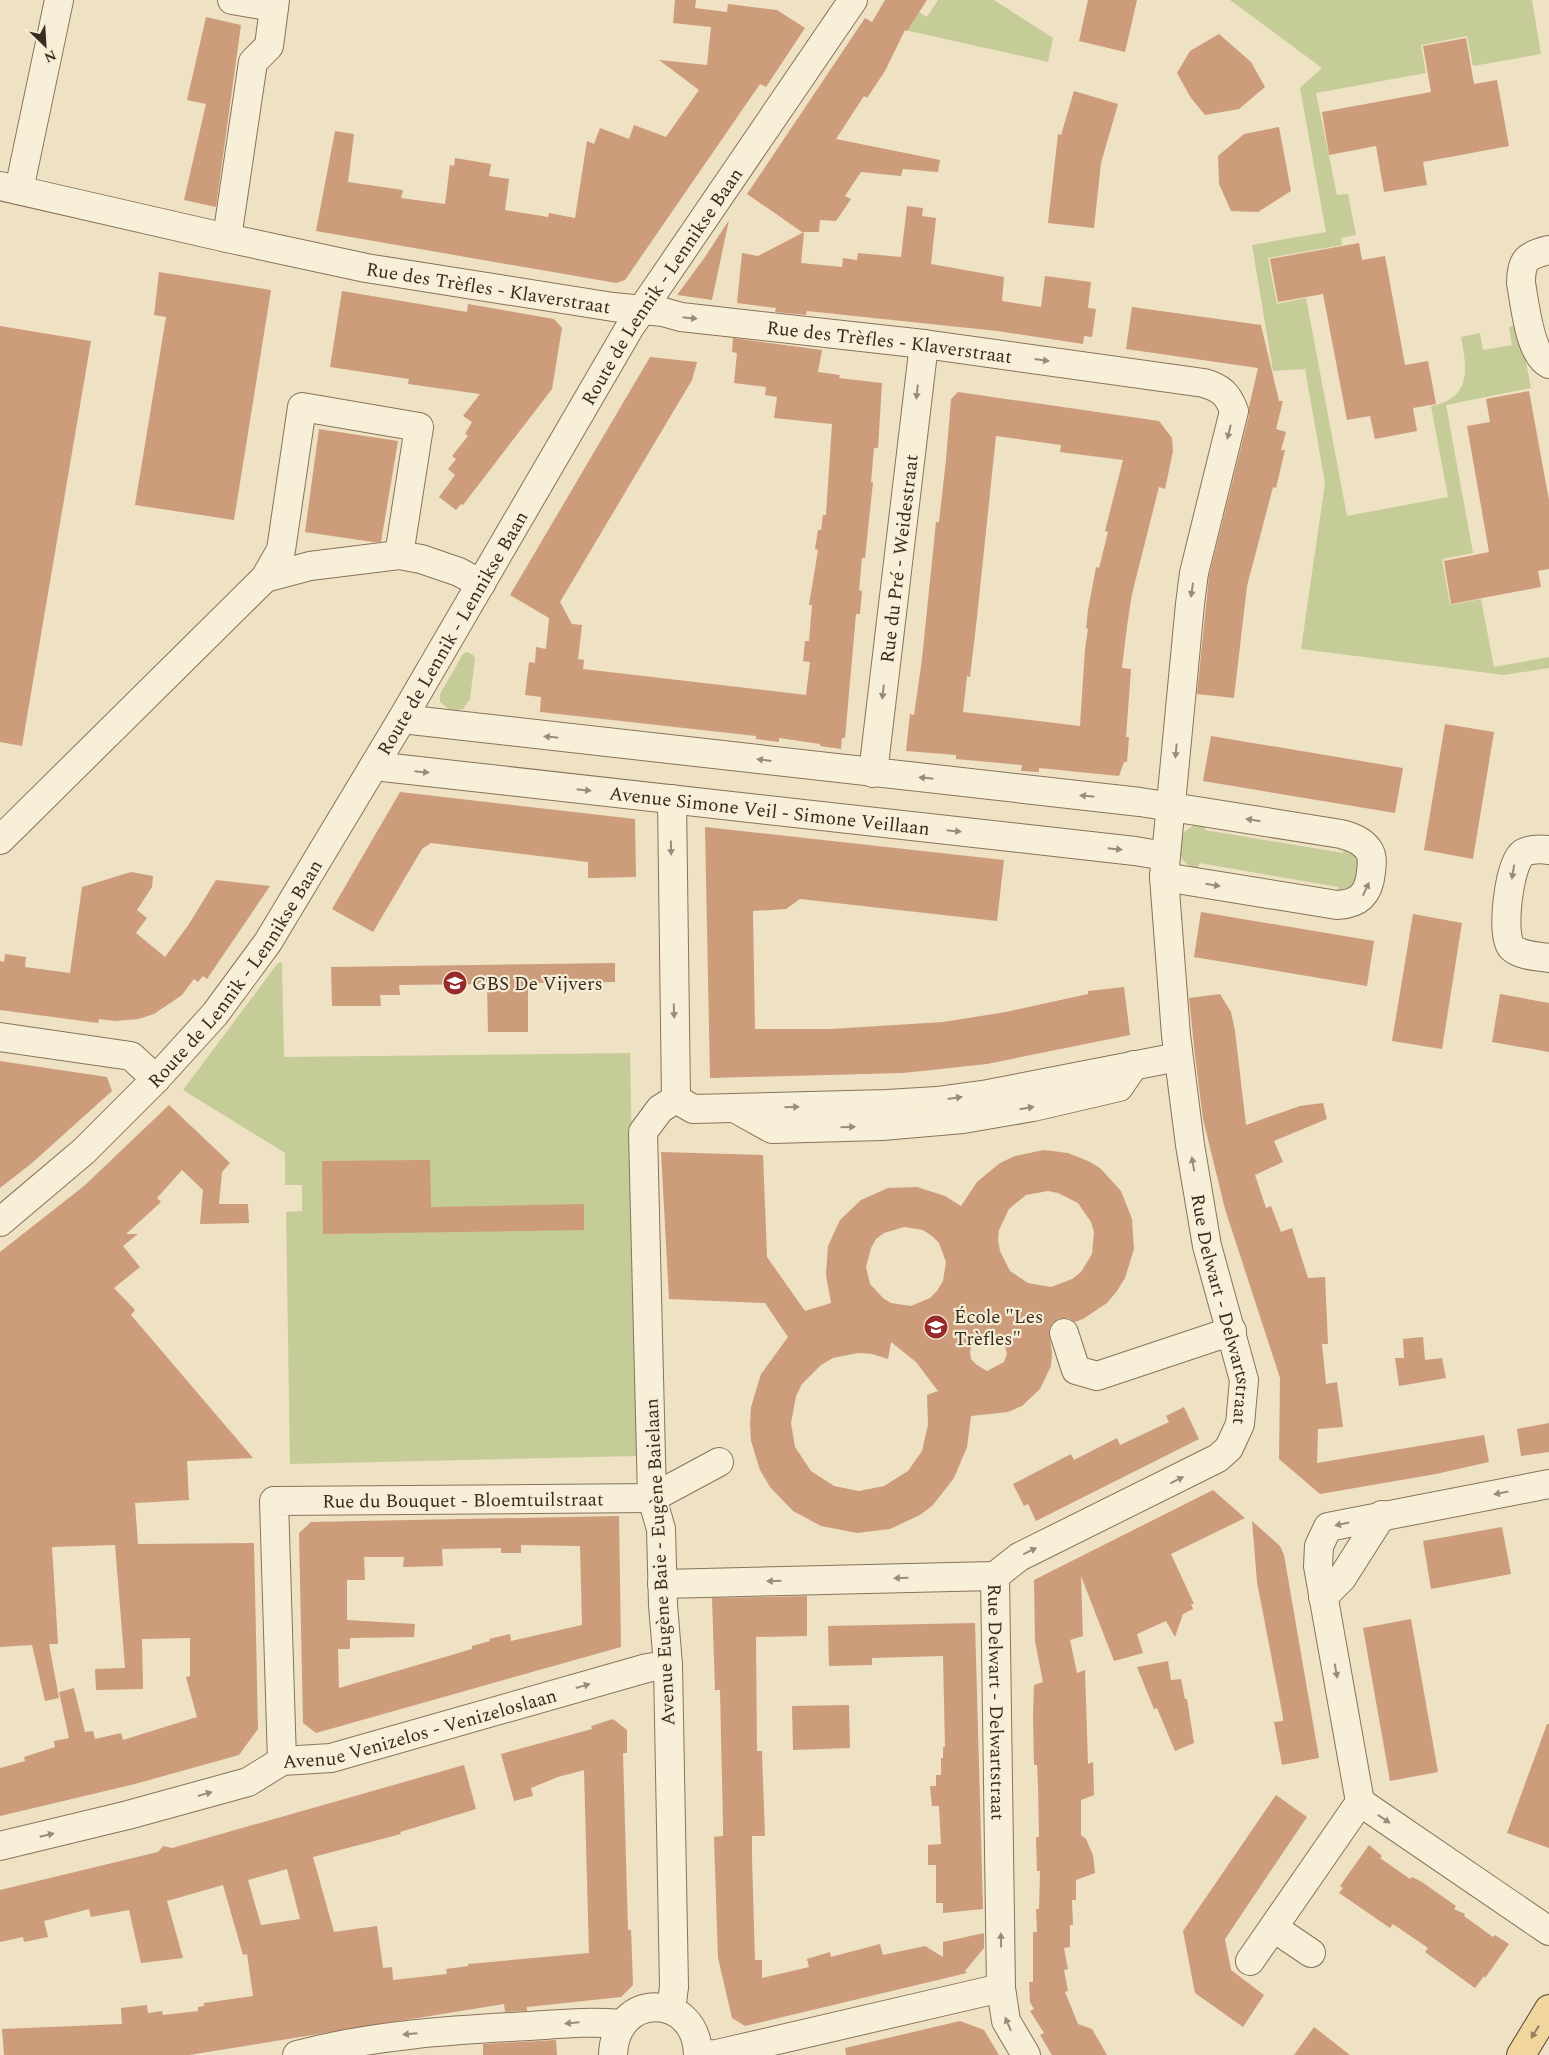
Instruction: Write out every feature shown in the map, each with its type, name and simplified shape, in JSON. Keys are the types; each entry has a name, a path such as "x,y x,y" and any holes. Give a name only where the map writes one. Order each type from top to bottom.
{"main road":[{"path":"1521,2055 1549,2009"}],"street":[{"path":"10,188 59,0"},
{"path":"228,238 254,62 269,46 275,3 232,0"},
{"name":"Route de Lennik - Lennikse Baan","path":"0,1222 84,1151 156,1079 215,1014 268,942 374,766 642,310 853,0"},
{"name":"Rue des Trèfles - Klaverstraat","path":"10,188 366,268 681,317 924,344 1204,383 1220,388"},
{"path":"1549,250 1533,254 1524,262 1521,272 1521,283 1534,347 1540,357 1549,364"},
{"name":"Rue du Pré - Weidestraat","path":"874,773 924,344"},
{"name":"Rue Delwart - Delwartstraat","path":"1026,2055 1006,2021 1001,1988 995,1576 1019,1557 1218,1458 1229,1448 1240,1424 1244,1380 1207,1246 1178,1057 1165,867 1194,573 1234,411 1230,398 1220,388"},
{"path":"0,840 265,578 281,550 302,407 419,427 399,555"},
{"path":"265,578 310,566 399,555 428,561 459,572 481,584"},
{"path":"402,718 1140,802 1341,834 1358,840 1367,848 1372,863 1368,890 1357,901 1347,904 1337,904 1165,867"},
{"name":"Avenue Simone Veil - Simone Veillaan","path":"374,766 1135,851 1165,867"},
{"path":"672,800 676,1099 693,1109 936,1101 988,1094 1178,1057"},
{"path":"1549,850 1531,850 1522,854 1515,864 1505,930 1507,942 1513,948 1521,953 1549,958"},
{"path":"0,1037 131,1056 156,1079"},
{"name":"Avenue Eugène Baie - Eugène Baielaan","path":"671,2010 674,1987 668,1665 662,1584 661,1530 652,1498 643,1129 660,1109 676,1099"},
{"path":"1064,1333 1076,1370 1097,1376 1232,1331"},
{"path":"652,1498 719,1462"},
{"path":"1250,1961 1360,1802 1318,1566 1319,1546 1328,1527 1549,1484"},
{"name":"Rue du Bouquet - Bloemtuilstraat","path":"282,1761 274,1501 652,1498"},
{"path":"1322,1597 1342,1578 1382,1515"},
{"path":"662,1584 995,1576"},
{"name":"Avenue Venizelos - Venizeloslaan","path":"0,1846 128,1815 248,1782 282,1761 331,1758 647,1668 668,1665"},
{"path":"1360,1802 1549,1931"},
{"path":"1274,1928 1311,1953"},
{"path":"612,2055 613,2040 621,2024 631,2015 643,2009 657,2007 671,2010 692,2028 698,2043 698,2055 718,2054 1001,1988"},
{"path":"296,2055 331,2046 393,2036 591,2021 621,2024"}],"green space":[{"path":"938,0 994,0 1053,38 1048,62 900,29 907,30 919,12 927,17"},
{"path":"1230,0 1532,0 1541,54 1473,66 1467,36 1421,45 1426,73 1316,93 1337,195 1348,194 1356,235 1341,238 1342,245 1268,258 1277,304 1306,298 1347,516 1448,497 1431,406 1444,402 1454,396 1464,380 1465,360 1461,337 1480,333 1483,350 1512,345 1509,327 1519,325 1531,388 1446,405 1473,553 1442,559 1450,605 1481,599 1494,667 1549,657 1549,668 1504,675 1301,649 1325,483 1305,369 1273,371 1252,245 1326,232 1300,88 1322,68"},
{"path":"467,652 473,655 475,659 470,699 463,709 451,711 440,702 440,694 463,654"},
{"path":"1198,824 1205,824 1205,830 1343,853 1345,847 1358,854 1361,884 1337,894 1338,887 1199,863 1198,870 1189,866 1183,860 1178,847 1183,833"},
{"path":"278,963 282,963 284,1057 630,1053 638,1456 290,1464 286,1212 302,1211 302,1185 285,1185 285,1153 183,1090"}],"building":[{"path":"675,0 696,0 695,8 727,12 728,4 777,10 805,28 766,87 760,84 625,280 616,283 316,231 335,131 354,134 348,182 403,190 401,198 445,204 450,165 454,166 455,158 491,164 489,176 509,179 505,210 548,217 549,213 575,218 587,141 594,144 600,128 629,139 634,125 666,137 699,90 659,60 707,65 711,27 673,23"},
{"path":"885,0 927,0 907,31 905,30 885,71 867,98 864,96 836,139 940,160 938,172 903,169 901,176 861,172 845,196 851,199 836,221 820,220 819,232 802,232 747,194 865,18 872,22"},
{"path":"1088,0 1137,0 1125,52 1079,41"},
{"path":"206,17 241,25 216,207 184,200 206,104 187,100"},
{"path":"1219,34 1251,62 1265,87 1239,109 1205,115 1191,98 1177,73 1190,51"},
{"path":"1466,38 1474,84 1497,80 1509,146 1423,162 1427,185 1384,192 1376,146 1329,155 1322,112 1431,92 1423,46"},
{"path":"1074,91 1118,104 1101,163 1094,228 1048,223 1058,134 1061,135"},
{"path":"1279,127 1291,191 1258,212 1231,211 1219,184 1218,156 1244,134"},
{"path":"907,206 923,208 922,216 936,218 931,264 1004,277 1002,301 1041,307 1045,276 1091,282 1088,308 1096,309 1092,337 1084,336 1083,344 997,331 807,311 806,315 775,312 776,308 737,303 742,253 758,256 804,232 801,263 842,267 843,258 857,260 858,253 901,257"},
{"path":"729,220 712,300 677,295 705,257"},
{"path":"1359,243 1362,260 1385,256 1405,365 1428,361 1436,404 1413,408 1417,431 1375,439 1370,416 1347,420 1323,294 1278,302 1270,259"},
{"path":"159,272 271,290 234,520 135,505 166,317 154,315"},
{"path":"342,291 467,312 468,304 554,319 562,328 552,389 463,505 461,504 456,510 439,497 455,475 448,469 456,459 452,456 468,436 465,434 472,422 463,416 480,394 408,384 409,379 330,367"},
{"path":"1132,307 1261,325 1279,401 1283,401 1276,429 1286,432 1281,450 1285,450 1276,488 1273,487 1247,586 1234,698 1197,694 1209,576 1249,415 1249,407 1258,368 1126,349"},
{"path":"0,326 91,341 22,746 0,742"},
{"path":"733,338 822,350 818,372 840,375 839,378 882,383 878,448 874,448 871,482 873,482 865,558 862,558 859,590 862,591 860,614 856,614 845,738 842,738 841,749 779,738 779,742 756,739 756,736 540,712 541,697 525,695 529,662 535,663 536,647 546,649 549,618 510,595 650,357 697,362 692,380 560,602 572,624 582,625 578,659 584,660 583,669 806,695 810,662 803,661 805,641 809,641 812,605 809,605 818,550 815,549 818,530 821,530 823,515 826,515 832,424 774,418 777,397 765,395 766,387 734,383 737,353 732,352"},
{"path":"1529,391 1549,500 1549,569 1538,571 1541,587 1451,604 1444,561 1489,552 1467,426 1490,422 1486,399"},
{"path":"958,392 1159,421 1172,438 1173,451 1165,489 1159,487 1132,594 1122,668 1131,669 1126,737 1129,737 1127,762 1124,762 1119,776 1039,768 1039,772 1021,771 1022,765 956,759 956,755 906,751 910,714 914,715 922,659 936,522 939,522 946,460 951,399","holes":["996,436 1061,445 1060,452 1123,460 1105,531 1108,532 1099,568 1096,567 1088,610 1080,726 963,712 967,676 970,677"]},
{"path":"319,429 398,441 381,542 305,532"},
{"path":"1445,724 1494,732 1473,859 1424,850"},
{"path":"1211,736 1403,768 1395,813 1203,781"},
{"path":"400,792 635,819 636,877 588,878 588,862 431,843 422,849 373,932 332,909"},
{"path":"705,827 1004,860 997,921 800,899 786,909 753,911 755,1029 831,1029 943,1022 1006,1012 1088,994 1088,991 1124,987 1130,1035 987,1064 903,1073 710,1078"},
{"path":"131,872 153,876 152,887 137,910 147,918 136,933 165,957 189,924 216,880 270,886 207,979 203,976 198,982 194,979 182,995 154,1014 138,1019 115,1021 99,1019 98,1023 0,1010 0,961 4,962 5,954 26,957 25,967 70,973 82,887"},
{"path":"1201,912 1374,941 1367,986 1194,957"},
{"path":"1413,914 1462,923 1442,1049 1392,1041"},
{"path":"615,963 615,982 528,983 528,1032 488,1032 487,984 399,985 400,995 380,995 381,1006 332,1006 331,967"},
{"path":"1220,994 1231,1012 1235,1031 1246,1125 1300,1106 1323,1103 1327,1119 1274,1141 1283,1162 1255,1175 1266,1208 1271,1206 1281,1232 1292,1228 1308,1278 1325,1277 1328,1344 1322,1344 1326,1384 1337,1382 1343,1427 1318,1429 1317,1463 1484,1435 1489,1462 1436,1474 1320,1494 1279,1459 1280,1378 1225,1209 1203,1119 1195,1056 1189,998"},
{"path":"1500,994 1549,1003 1549,1052 1492,1042"},
{"path":"0,1061 107,1077 112,1091 32,1163 0,1188"},
{"path":"169,1105 230,1163 222,1172 219,1204 248,1204 249,1223 200,1224 203,1190 182,1170 157,1198 161,1202 126,1234 138,1234 123,1246 140,1267 114,1288 135,1310 131,1315 253,1458 187,1461 189,1500 135,1503 138,1544 254,1543 258,1729 239,1755 135,1784 0,1816 0,1768 25,1761 24,1757 55,1747 54,1741 69,1738 59,1692 74,1688 85,1732 93,1731 95,1739 121,1733 123,1740 197,1717 186,1677 190,1676 190,1638 142,1639 143,1689 96,1690 95,1669 125,1668 115,1545 52,1547 58,1644 49,1644 59,1698 45,1701 32,1645 0,1647 0,1252 84,1186"},
{"path":"1044,1150 1068,1153 1100,1168 1121,1191 1132,1219 1134,1249 1125,1278 1117,1291 1107,1303 1083,1319 1075,1322 1068,1318 1060,1318 1052,1323 1049,1330 1052,1353 1051,1366 1040,1389 1022,1406 1008,1412 971,1416 967,1447 954,1478 933,1505 920,1515 890,1529 857,1533 821,1526 793,1511 770,1487 760,1470 751,1441 750,1424 751,1407 761,1374 788,1337 765,1303 669,1299 661,1152 763,1155 767,1257 805,1311 831,1303 826,1275 828,1246 840,1220 861,1200 888,1188 917,1187 945,1196 961,1206 977,1182 1000,1163 1015,1156","holes":["1048,1191 1058,1193 1078,1203 1091,1222 1094,1232 1092,1254 1081,1272 1072,1279 1051,1287 1028,1283 1010,1271 1000,1251 999,1230 1009,1209 1026,1195","904,1227 923,1230 939,1243 946,1262 943,1281 930,1298 911,1306 891,1303 883,1298 870,1284 866,1267 871,1248 876,1239 884,1233","990,1332 1003,1339 1007,1354 1004,1362 987,1371 977,1365 971,1359 970,1351 975,1338","891,1342 916,1362 938,1391 927,1395 928,1425 922,1451 908,1471 884,1486 859,1491 834,1486 811,1471 795,1447 791,1423 796,1396 802,1384 821,1365 833,1358 858,1353 872,1354 888,1359"]},
{"path":"430,1160 431,1207 584,1204 584,1230 323,1234 322,1161"},
{"path":"1423,1337 1425,1360 1442,1358 1446,1378 1399,1386 1395,1358 1404,1358 1403,1339"},
{"path":"1184,1407 1199,1439 1036,1521 1028,1504 1024,1506 1013,1484 1071,1454 1074,1460 1117,1438 1120,1445 1169,1422 1166,1416"},
{"path":"1549,1423 1549,1452 1521,1456 1517,1429"},
{"path":"1213,1490 1245,1518 1171,1554 1194,1604 1191,1604 1193,1609 1183,1614 1175,1637 1166,1621 1137,1634 1143,1653 1114,1661 1081,1576 1083,1636 1070,1640 1077,1673 1085,1670 1088,1764 1093,1762 1094,1795 1081,1800 1081,1835 1086,1839 1093,1855 1095,1873 1076,1880 1076,1900 1072,1900 1073,1925 1070,1925 1070,1947 1064,1948 1068,1969 1064,1970 1068,1991 1065,1992 1078,2024 1092,2029 1107,2055 1052,2055 1040,2035 1044,2033 1030,2011 1034,2009 1030,2002 1029,1982 1033,1982 1033,1932 1037,1932 1036,1909 1039,1909 1040,1871 1037,1871 1036,1837 1039,1837 1037,1765 1034,1765 1034,1685 1043,1682 1035,1641 1034,1580"},
{"path":"619,1516 621,1647 316,1733 303,1723 299,1533 311,1522","holes":["521,1545 580,1546 582,1625 511,1641 510,1634 489,1639 490,1641 472,1646 472,1649 339,1688 338,1649 350,1649 350,1638 414,1637 415,1624 347,1620 347,1580 365,1580 364,1557 404,1557 403,1567 443,1566 442,1549 501,1548 501,1553 521,1553"]},
{"path":"1252,1521 1280,1546 1284,1555 1319,1758 1282,1765 1274,1722 1283,1721 1283,1717 1257,1582"},
{"path":"1502,1527 1511,1574 1431,1589 1423,1541"},
{"path":"807,1596 807,1636 756,1637 757,1751 762,1751 765,1836 752,1836 752,1857 755,1960 762,1960 762,1978 809,1967 807,1959 830,1952 831,1957 880,1944 883,1955 925,1946 943,1957 943,1942 984,1933 984,1948 965,1971 967,1973 745,2026 732,2018 718,1958 714,1837 723,1836 723,1824 720,1690 715,1690 712,1598"},
{"path":"1411,1619 1438,1772 1390,1781 1363,1628"},
{"path":"975,1623 983,1909 943,1913 943,1903 936,1903 936,1865 928,1865 928,1845 941,1844 939,1806 932,1806 930,1786 936,1786 936,1775 941,1775 941,1758 943,1758 943,1747 945,1747 943,1656 872,1658 872,1665 829,1666 828,1626"},
{"path":"1168,1661 1171,1680 1181,1679 1185,1699 1187,1699 1194,1743 1175,1751 1157,1708 1154,1709 1137,1667"},
{"path":"849,1705 850,1748 793,1750 792,1706"},
{"path":"613,1719 627,1730 627,1753 623,1753 628,1930 631,1930 633,1985 621,1997 527,2007 527,2011 505,2012 504,2004 189,2055 4,2055 2,2029 122,2024 121,2008 147,2005 148,2013 162,2011 163,2015 198,2011 198,2007 204,2006 204,2003 253,1996 247,1954 243,1955 223,1885 167,1901 183,1958 141,1963 129,1910 91,1917 89,1909 44,1921 48,1937 24,1942 23,1937 0,1942 0,1890 158,1852 163,1846 172,1848 464,1765 476,1809 400,1832 401,1834 313,1857 334,1932 377,1926 383,1968 392,1967 393,1980 447,1974 446,1969 468,1966 468,1964 589,1953 584,1770 558,1777 531,1788 533,1796 514,1801 501,1754 592,1729 591,1726","holes":["287,1869 300,1919 261,1925 248,1880"]},
{"path":"1547,1724 1549,1724 1549,1848 1507,1833"},
{"path":"1276,1795 1307,1817 1225,1939 1231,1970 1264,1995 1243,2027 1195,1993 1183,1931"},
{"path":"1369,1845 1382,1856 1380,1858 1410,1879 1412,1877 1422,1882 1456,1906 1454,1909 1465,1914 1464,1916 1493,1937 1495,1935 1509,1944 1485,1978 1484,1976 1475,1988 1425,1952 1428,1948 1393,1924 1390,1928 1339,1893 1343,1888 1340,1886"},
{"path":"960,2021 984,2030 999,2055 846,2055 845,2048"},
{"path":"1314,2027 1350,2055 1294,2055"},
{"path":"556,2040 557,2055 483,2055 483,2044"}],"place":[{"name":"GBS De Vijvers","path":"455,983"},
{"name":"École \"Les Trèfles\"","path":"936,1327"}]}
